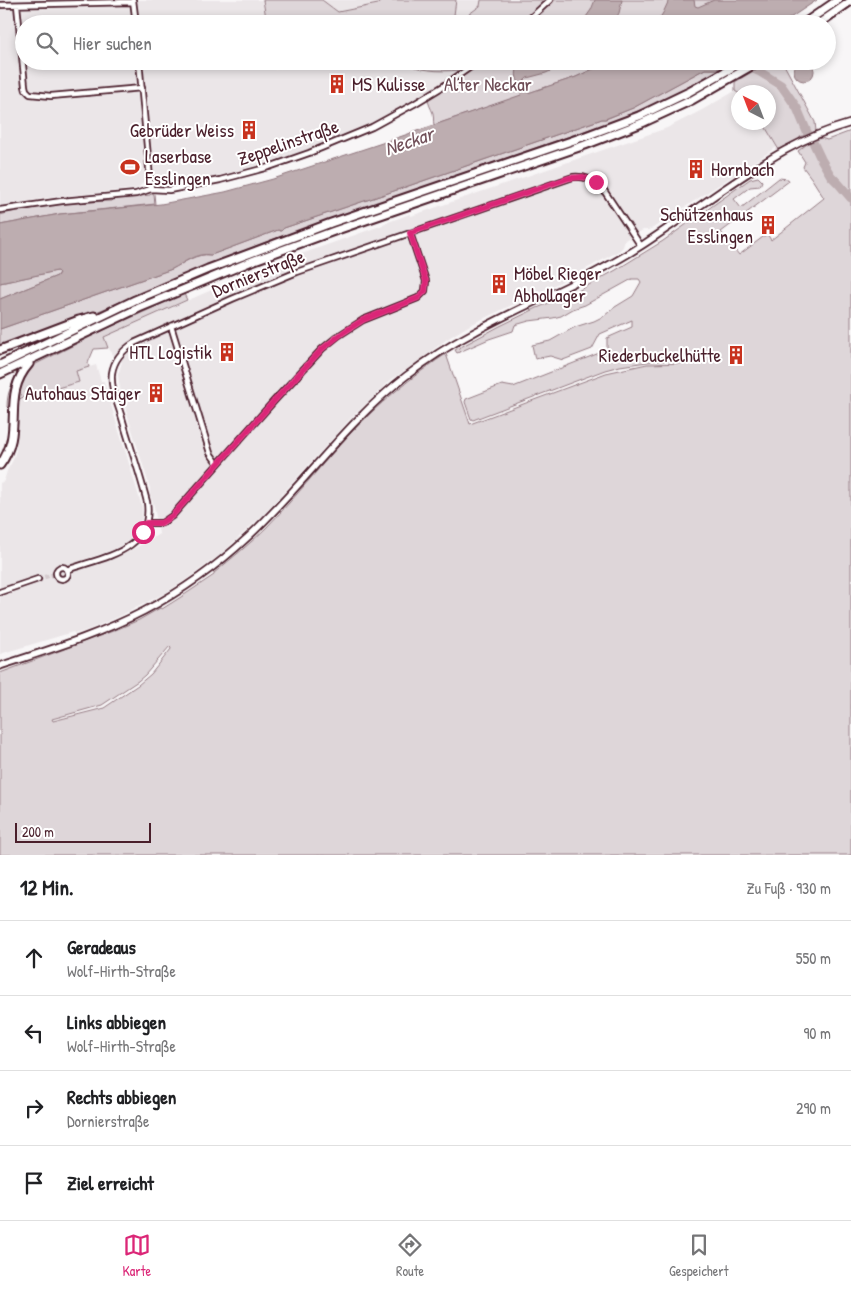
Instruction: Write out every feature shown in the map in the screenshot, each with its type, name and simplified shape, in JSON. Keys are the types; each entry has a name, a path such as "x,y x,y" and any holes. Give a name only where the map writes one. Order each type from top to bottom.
{"highway":[{"path":"816,15 838,0"},
{"path":"831,15 851,1"},
{"path":"0,365 108,313 208,269 285,240 612,126 666,104 729,70"},
{"path":"0,374 139,308 252,261 642,124 692,100 746,70"},
{"path":"0,350 84,319 108,313"},
{"path":"10,383 18,372 43,354"},
{"path":"0,465 8,445 6,408"},
{"path":"0,457 5,446 5,431"}],"main road":[{"path":"2,665 81,638 125,620 190,584 248,537 279,506 357,419 393,386 412,372 471,333 589,276 641,246 766,161 801,141 851,122"}],"street":[{"path":"534,15 550,0"},
{"path":"0,5 133,1 135,15"},
{"path":"17,5 18,15"},
{"path":"23,70 26,89 39,95 58,96 142,88"},
{"path":"140,70 151,189"},
{"name":"Zeppelinstraße","path":"0,210 62,201 136,194 151,189 170,190 220,180 269,167 312,153 360,133 397,114 466,70"},
{"name":"Dornierstraße","path":"146,523 148,515 147,502 113,388 112,373 117,360 122,352 130,346 284,277 576,177 583,177 596,182 603,188 641,246"},
{"path":"67,570 127,548 141,535 146,523 161,523 171,517 293,380 327,345 363,320 415,299 424,293 426,281 410,233"},
{"path":"171,326 210,453 218,464"},
{"path":"0,592 38,579"}],"shaded area":[{"path":"0,0 263,0 266,15 15,15 15,70 461,71 424,96 364,128 334,141 252,167 213,177 169,185 162,185 158,182 143,183 135,189 49,198 0,206"},
{"path":"322,0 382,0 378,4 338,12"},
{"path":"456,0 481,0 480,6 468,15 454,15"},
{"path":"731,93 731,130 767,130 777,147 653,228 643,230 625,240 623,247 619,251 573,276 470,325 447,339 392,379 350,419 264,514 221,554 167,592 88,630 75,634 73,632 0,654 0,483 4,481 16,450 17,436 14,406 21,398 79,382 76,371 96,365 101,381 104,381 128,460 142,507 142,517 137,532 130,540 113,550 72,564 73,572 124,554 159,534 150,488 121,394 118,375 122,362 112,355 104,337 262,268 410,214 411,216 667,128"}],"green space":[{"path":"263,0 322,0 338,12 378,4 382,0 456,0 454,15 266,15"},
{"path":"481,0 547,0 531,15 468,15 480,6"},
{"name":"Alter Neckar","path":"553,0 723,0 696,15 537,15"},
{"name":"Alter Neckar","path":"469,70 591,70 576,77 434,125 433,113 428,98"},
{"path":"703,70 719,70 670,97 616,120 274,239 101,310 0,348 0,329 172,269 195,257 211,255 278,230 281,231 284,228 606,119 633,108"},
{"path":"755,70 787,70 815,122 816,131 800,137 800,139 779,150 767,130 776,130 776,85 735,85 735,82"},
{"path":"851,131 851,855 0,855 0,673 139,620 160,608 162,609 214,575 266,528 346,438 374,410 446,354 470,424 606,373 647,364 686,363 685,360 647,362 620,366 473,420 471,419 465,402 466,399 502,385 513,387 607,350 607,338 632,327 632,320 600,334 592,349 563,360 550,356 535,359 532,345 550,341 575,327 604,316 633,296 641,282 639,279 632,279 561,316 515,325 513,331 457,353 455,350 537,308 576,292 616,270 663,241 750,179 758,177 762,181 760,186 750,187 734,199 741,208 779,178 788,179 789,181 721,232 739,255 767,234 771,240 824,198 803,167 805,162 798,151 807,144 821,138 827,140","holes":["170,646 171,649 151,674 104,708 53,721 52,719 102,705 138,681"]},
{"path":"154,194 155,204 60,214 0,225 0,215 19,210 68,203 111,201 113,199"},
{"path":"56,271 59,272 57,276 0,299 0,283"},
{"path":"184,294 187,300 104,337 108,348 94,349 88,363 89,367 76,371 79,382 21,398 14,406 7,407 8,395 12,385 26,369 108,328"}],"water":[{"path":"595,0 622,0 618,15 587,15"},
{"path":"669,0 694,0 695,6 698,7 714,0 817,0 794,15 662,15"},
{"name":"Neckar","path":"517,70 552,70 527,78 524,81 524,85 528,93 591,70 703,70 633,108 605,119 284,228 281,231 278,230 211,255 200,255 172,269 0,329 0,299 57,276 59,273 57,271 0,283 0,225 60,214 161,204 225,192 273,179 521,95 521,87 516,74"},
{"path":"794,70 814,70 811,78 804,81 797,78 794,71"}],"waterway":[{"path":"755,70 781,85 797,108 807,132 831,176 851,198"}],"tunnel":[{"path":"38,579 55,574"}],"place":[{"name":"MS Kulisse","path":"337,84"},
{"name":"Gebrüder Weiss","path":"249,130"},
{"name":"Laserbase Esslingen","path":"130,167"},
{"name":"Hornbach","path":"696,169"},
{"name":"Schützenhaus Esslingen","path":"768,225"},
{"name":"Möbel Rieger Abhollager","path":"499,284"},
{"name":"HTL Logistik","path":"227,352"},
{"name":"Riederbuckelhütte","path":"736,355"},
{"name":"Autohaus Staiger","path":"156,393"}],"route":[{"path":"143,532 146,523 161,523 172,516 293,380 327,345 363,320 418,298 424,293 426,289 424,272 410,233 569,178 583,177 596,182"}]}
